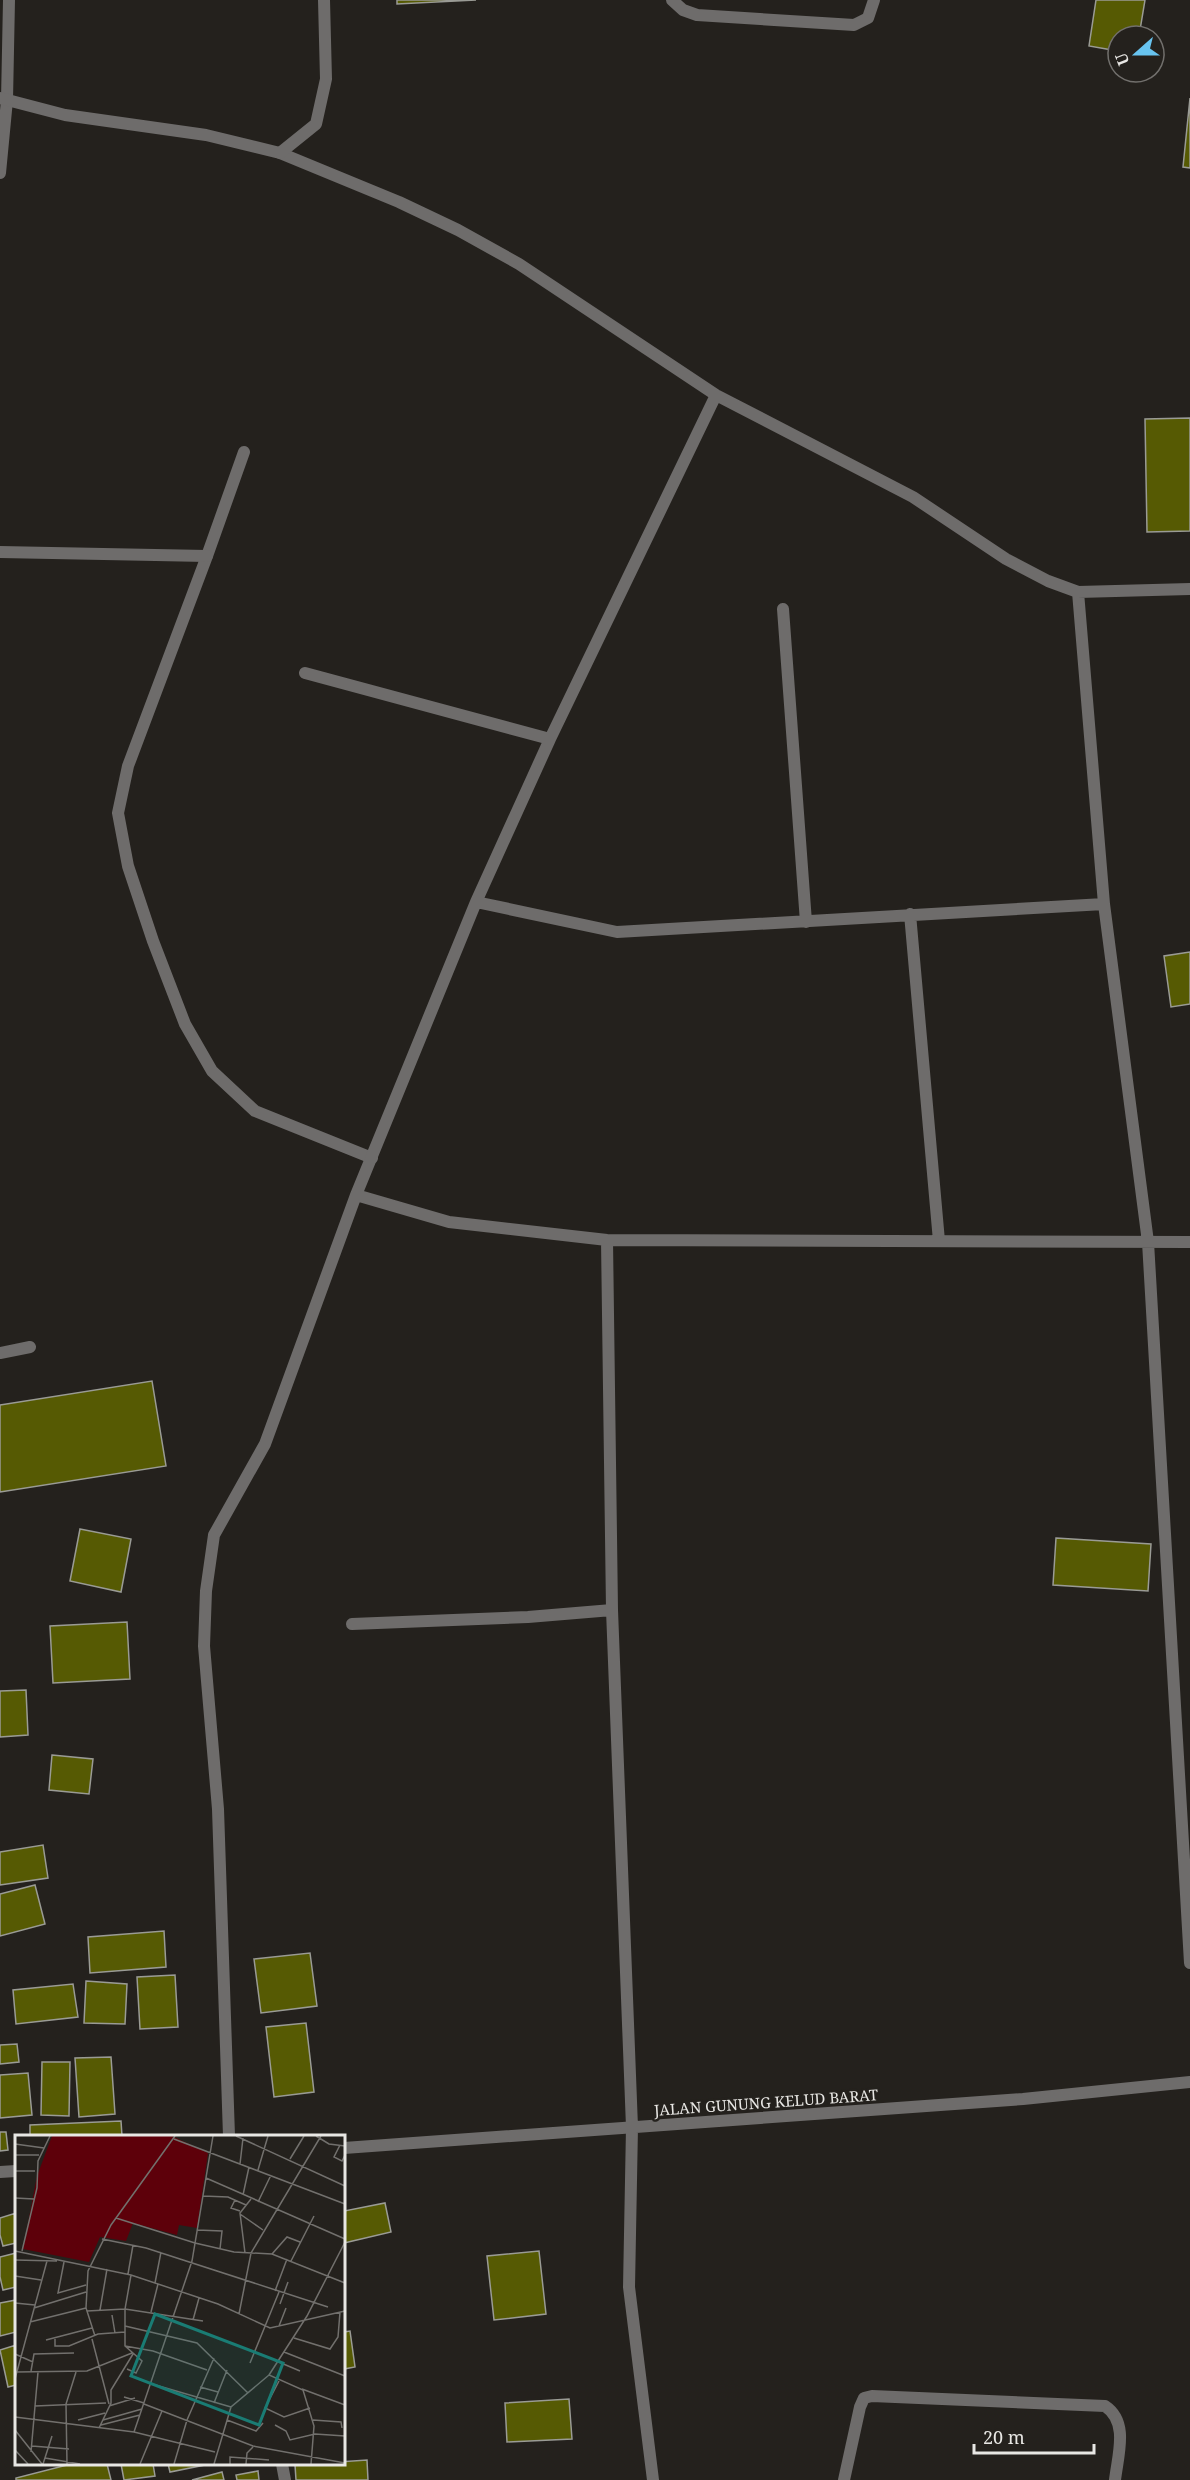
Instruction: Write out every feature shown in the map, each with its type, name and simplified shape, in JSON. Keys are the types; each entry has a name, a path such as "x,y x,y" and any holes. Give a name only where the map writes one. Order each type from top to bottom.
{"street":[{"path":"0,173 9,0"},
{"path":"280,153 316,124 326,79 324,0"},
{"path":"672,0 683,10 697,15 854,25 868,18 874,0"},
{"path":"4,99 65,115 206,135 280,153 399,202 458,230 519,264 716,395 913,496 1027,570 1048,581 1078,592 1190,589"},
{"path":"229,2135 218,1809 204,1646 206,1591 213,1535 265,1444 356,1195 476,902 550,739 716,395"},
{"path":"244,452 128,766 118,813 129,866 153,941 185,1024 212,1071 255,1111 372,1158"},
{"path":"0,552 207,556"},
{"path":"1078,592 1104,904 1148,1242 1190,1963"},
{"path":"783,609 806,922"},
{"path":"304,673 550,739"},
{"path":"476,902 617,932 1104,904"},
{"path":"910,914 939,1241"},
{"path":"356,1195 449,1222 607,1240 1190,1242"},
{"path":"607,1240 612,1610 632,2127 629,2287 653,2480"},
{"path":"0,1353 30,1347"},
{"path":"352,1624 528,1617 612,1610"},
{"name":"JALAN GUNUNG KELUD BARAT","path":"345,2148 1023,2099 1190,2082"},
{"path":"0,2172 15,2171"},
{"path":"844,2480 860,2406 864,2398 872,2396 1105,2406 1116,2413 1121,2428 1115,2480"},
{"path":"282,2465 285,2480"}],"building":[{"path":"397,0 476,0 397,4"},
{"path":"1096,0 1145,0 1141,24 1106,24 1106,49 1089,46"},
{"path":"1190,98 1190,168 1183,167"},
{"path":"1190,418 1190,531 1147,532 1145,419"},
{"path":"1190,952 1190,1004 1171,1007 1164,956"},
{"path":"152,1381 166,1466 0,1492 0,1405"},
{"path":"80,1529 131,1539 121,1592 70,1581"},
{"path":"1056,1538 1151,1544 1148,1591 1053,1585"},
{"path":"127,1622 130,1679 53,1683 50,1626"},
{"path":"26,1690 28,1735 0,1737 0,1691"},
{"path":"52,1755 93,1759 89,1794 49,1790"},
{"path":"43,1845 48,1878 0,1885 0,1852"},
{"path":"35,1885 45,1924 0,1936 0,1894"},
{"path":"164,1931 166,1967 90,1973 88,1937"},
{"path":"310,1953 317,2006 261,2013 254,1959"},
{"path":"175,1975 178,2027 140,2029 137,1977"},
{"path":"86,1981 127,1984 125,2024 84,2023"},
{"path":"73,1984 78,2017 16,2024 13,1990"},
{"path":"306,2023 314,2092 274,2097 266,2027"},
{"path":"17,2044 19,2062 0,2064 0,2045"},
{"path":"111,2057 115,2114 79,2117 75,2058"},
{"path":"42,2062 70,2062 69,2116 41,2115"},
{"path":"28,2073 32,2115 0,2118 0,2075"},
{"path":"121,2121 122,2135 30,2135 30,2125"},
{"path":"0,2132 6,2132 8,2150 0,2151"},
{"path":"385,2203 391,2232 345,2243 345,2211"},
{"path":"15,2213 15,2243 3,2246 0,2235 0,2218"},
{"path":"539,2251 546,2314 494,2320 487,2256"},
{"path":"15,2253 15,2287 3,2290 0,2277 0,2257"},
{"path":"15,2300 15,2332 0,2336 0,2303"},
{"path":"350,2331 355,2367 345,2369 345,2332"},
{"path":"15,2345 15,2385 8,2387 0,2350"},
{"path":"569,2399 572,2439 507,2442 505,2403"},
{"path":"367,2460 368,2480 296,2480 295,2465 345,2465 345,2462"},
{"path":"67,2465 107,2465 111,2480 16,2480 16,2478"},
{"path":"121,2465 153,2465 155,2476 124,2480"},
{"path":"168,2465 205,2465 170,2472"},
{"path":"258,2471 259,2480 237,2480 236,2475"},
{"path":"222,2472 224,2480 192,2480"}]}
